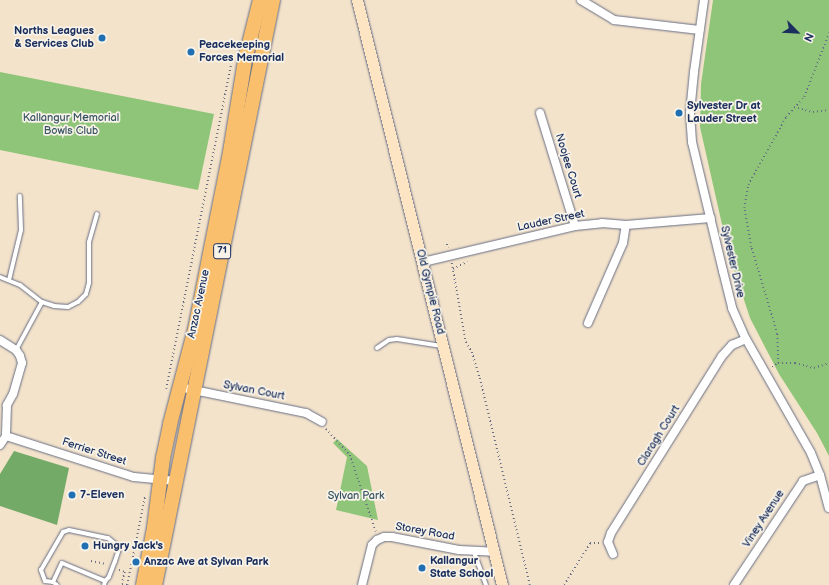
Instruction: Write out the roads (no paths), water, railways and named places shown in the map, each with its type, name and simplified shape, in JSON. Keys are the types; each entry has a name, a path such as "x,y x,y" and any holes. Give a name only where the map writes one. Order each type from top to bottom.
{"highway":[{"name":"Anzac Avenue","path":"143,585 154,528 155,479 198,314 229,158 245,60 260,0"},
{"name":"Anzac Avenue","path":"155,585 273,0"},
{"path":"236,108 250,111"}],"main road":[{"name":"Old Gympie Road","path":"357,0 502,585"}],"street":[{"path":"581,0 614,20 699,30"},
{"name":"Sylvester Drive","path":"704,0 699,30 690,113 692,142 732,308 764,373 811,453 820,475 829,508"},
{"name":"Noojee Court","path":"540,113 575,226"},
{"name":"Lauder Street","path":"423,262 575,226 602,223 626,225 711,218"},
{"path":"588,323 623,243 626,225"},
{"name":"Claragh Court","path":"613,554 608,542 611,533 722,356 732,345 746,339"},
{"path":"0,340 16,350 22,363 13,394 7,405 6,436 0,445"},
{"name":"Sylvan Court","path":"179,387 306,413 322,422"},
{"name":"Ferrier Street","path":"6,436 134,477 176,481"},
{"name":"Viney Avenue","path":"734,585 803,481 820,475"},
{"name":"Storey Road","path":"362,585 369,552 377,540 392,537 474,552 494,552"}],"lane":[{"path":"9,280 21,230 20,196"},
{"path":"0,277 20,285 42,302 54,306 68,307 78,302 86,294 89,283 89,242 97,214"},
{"path":"16,350 42,302"},
{"path":"377,348 389,340 397,339 444,347"},
{"path":"69,530 108,538 118,546 119,549 115,561 105,583 62,563 55,584 45,581 41,570 63,532 69,530"},
{"path":"474,552 486,585"}],"place":[{"name":"Norths Leagues & Services Club","path":"102,38"},
{"name":"Peacekeeping Forces Memorial","path":"191,52"},
{"name":"Sylvester Dr at Lauder Street","path":"679,113"},
{"name":"7-Eleven","path":"72,495"},
{"name":"Hungry Jack's","path":"85,546"},
{"name":"Anzac Ave at Sylvan Park","path":"136,562"},
{"name":"Kallangur State School","path":"422,568"}],"park label":[{"name":"Kallangur Memorial Bowls Club","path":"71,125"},
{"name":"Sylvan Park","path":"356,496"}]}
